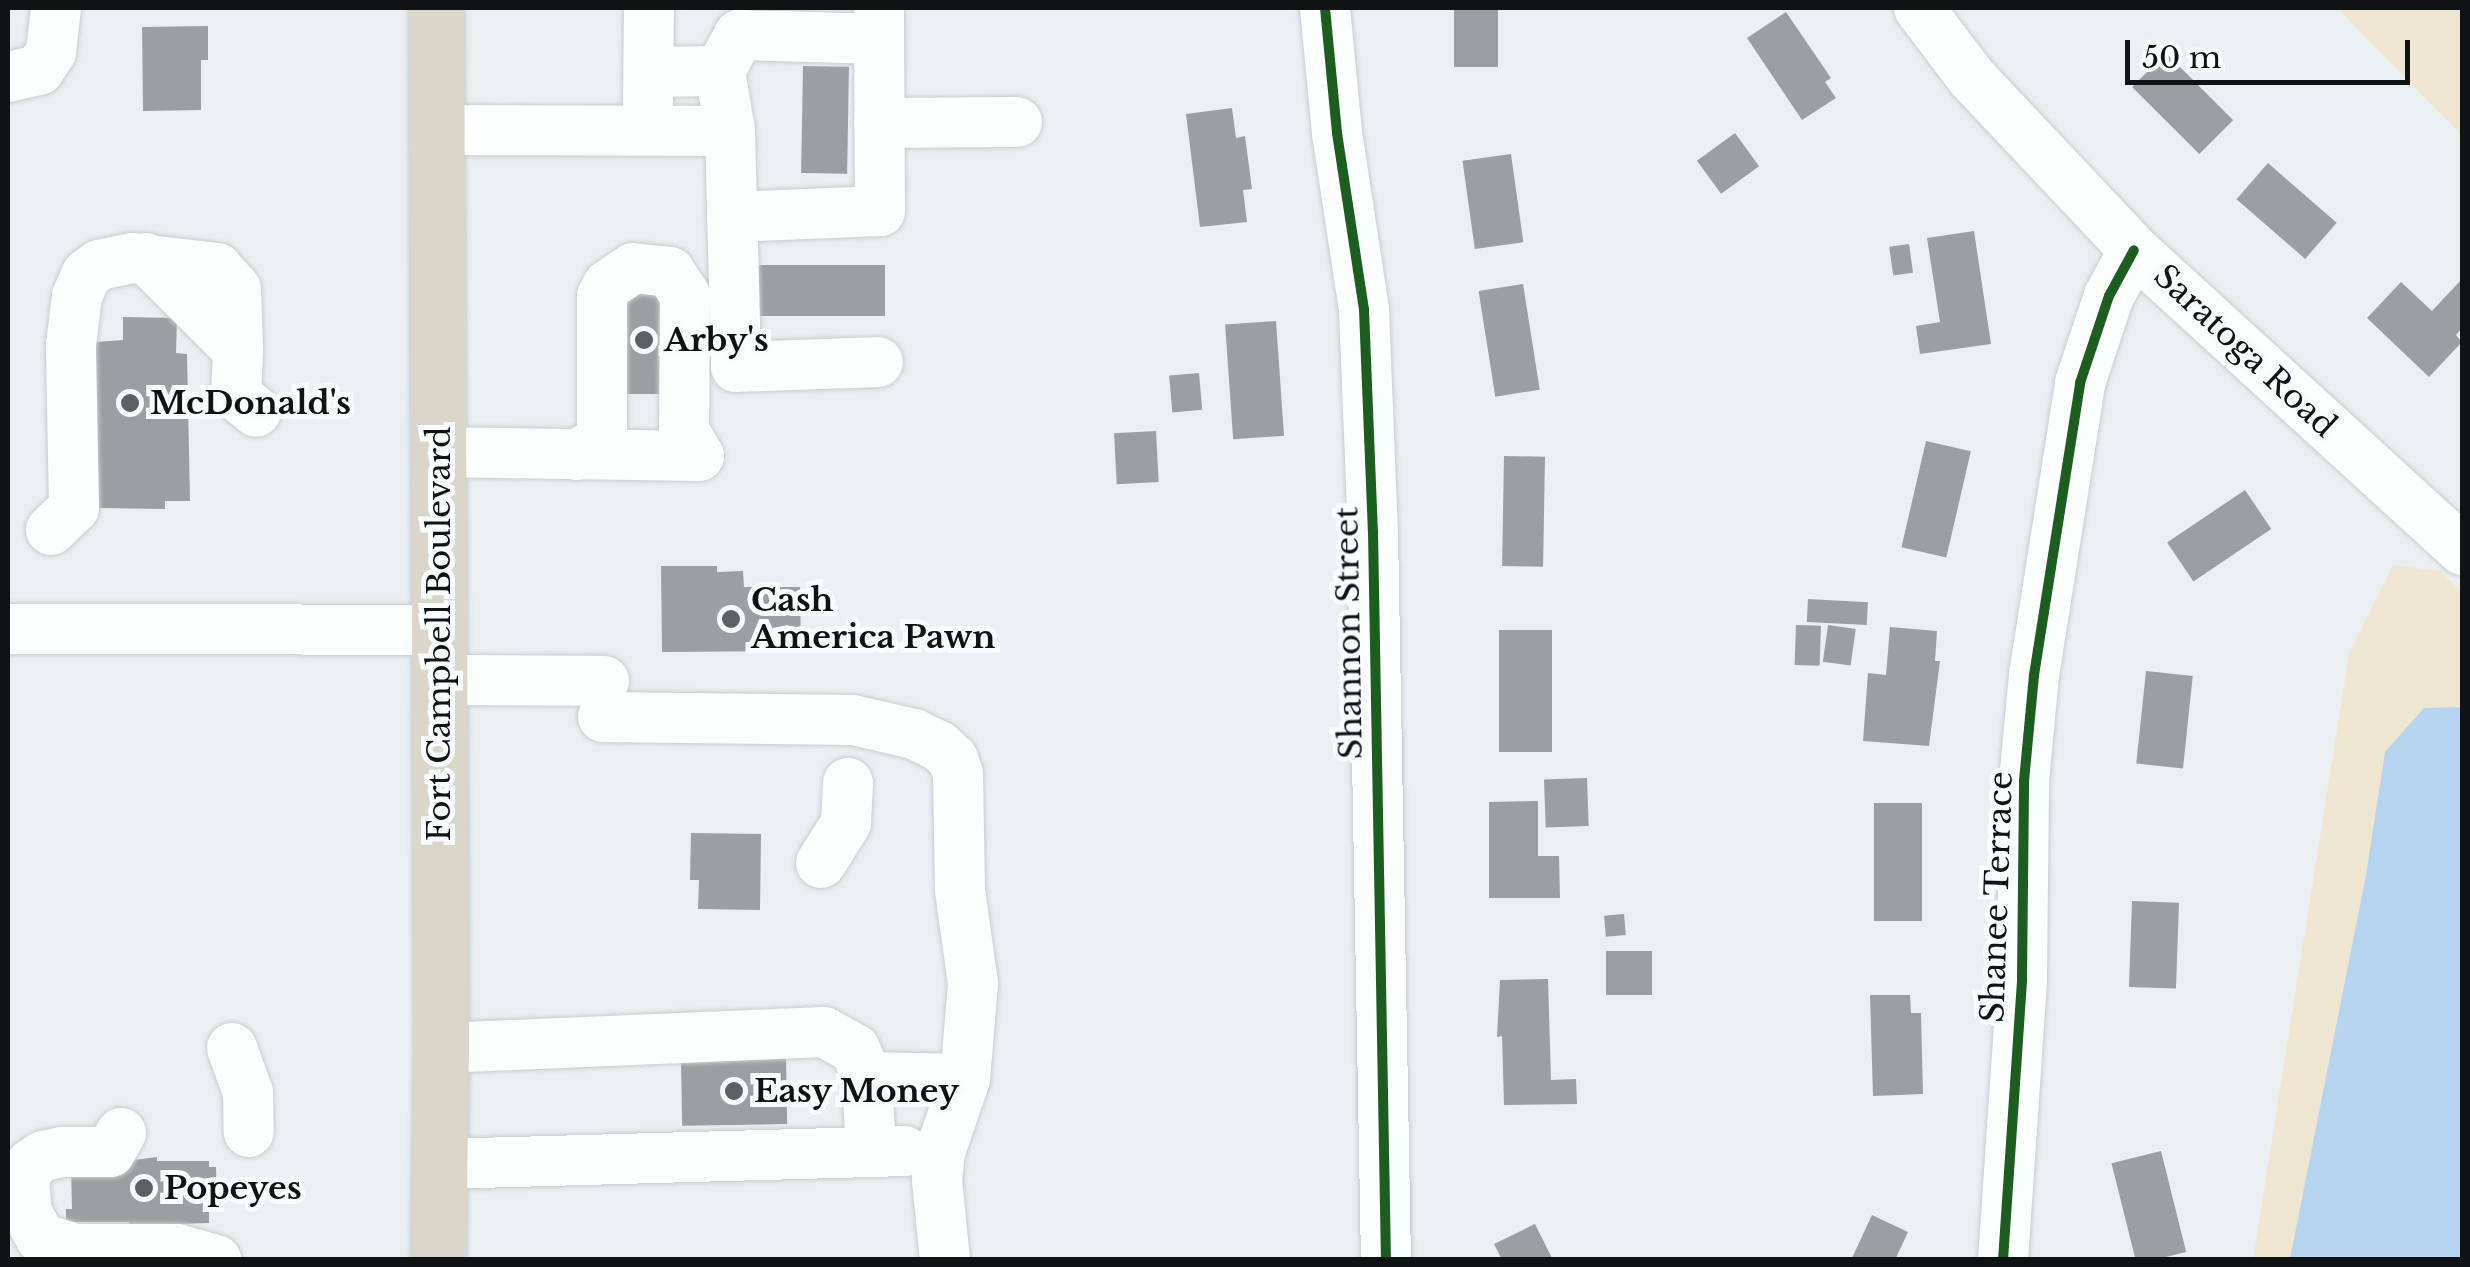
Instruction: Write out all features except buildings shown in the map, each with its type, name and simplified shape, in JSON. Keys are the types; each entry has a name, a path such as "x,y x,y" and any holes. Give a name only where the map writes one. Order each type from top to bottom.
{"highway":[{"name":"Fort Campbell Boulevard","path":"436,8 441,1048 438,1260"}],"street":[{"path":"8,77 39,70 51,52 56,8"},
{"path":"648,132 649,8"},
{"name":"Shannon Street","path":"1325,8 1337,133 1364,310 1373,532 1386,1260"},
{"name":"Saratoga Road","path":"1919,8 1972,78 2134,250 2462,550"},
{"path":"732,216 880,210 879,23 739,35 720,70 730,130 732,216 736,368 878,362"},
{"path":"648,72 720,70"},
{"path":"880,124 1017,122"},
{"path":"438,130 730,130"},
{"name":"Shanee Terrace","path":"2003,1260 2022,979 2024,781 2034,675 2080,384 2109,296 2134,250"},
{"path":"52,530 74,508 70,345 77,296 87,274 98,266 146,258 209,264 223,271 236,289 236,395 256,412"},
{"path":"438,452 576,455 699,456 684,431 685,295 670,272 633,268 608,284 602,296 602,439 576,455"},
{"path":"8,629 438,655 604,699 853,720 914,734 939,746 953,760 960,890 973,984 965,1080 940,1152 937,1180 945,1260"},
{"path":"820,863 846,823 848,784"},
{"path":"441,1048 824,1032 856,1049 867,1077 871,1150"},
{"path":"232,1048 248,1093 249,1132"},
{"path":"867,1077 965,1080"},
{"path":"121,1133 110,1152 62,1152 42,1156 31,1164 24,1181 27,1213 41,1238 74,1249 176,1250 216,1260"},
{"path":"441,1164 871,1150 940,1152"}],"shaded area":[{"path":"2337,8 2462,8 2462,136"},
{"path":"2393,565 2440,571 2462,592 2462,1259 2253,1260 2349,654"}],"water":[{"path":"2462,707 2462,1259 2290,1259 2366,875 2385,752 2424,708"}],"cycle path":[{"path":"1325,8 1337,133 1364,310 1373,532 1386,1260"},
{"path":"2003,1260 2022,979 2024,781 2034,675 2080,383 2109,296 2134,250"}],"place":[{"name":"Arby's","path":"644,340"},
{"name":"McDonald's","path":"130,403"},
{"name":"Cash America Pawn","path":"731,619"},
{"name":"Easy Money","path":"734,1091"},
{"name":"Popeyes","path":"144,1188"}]}
